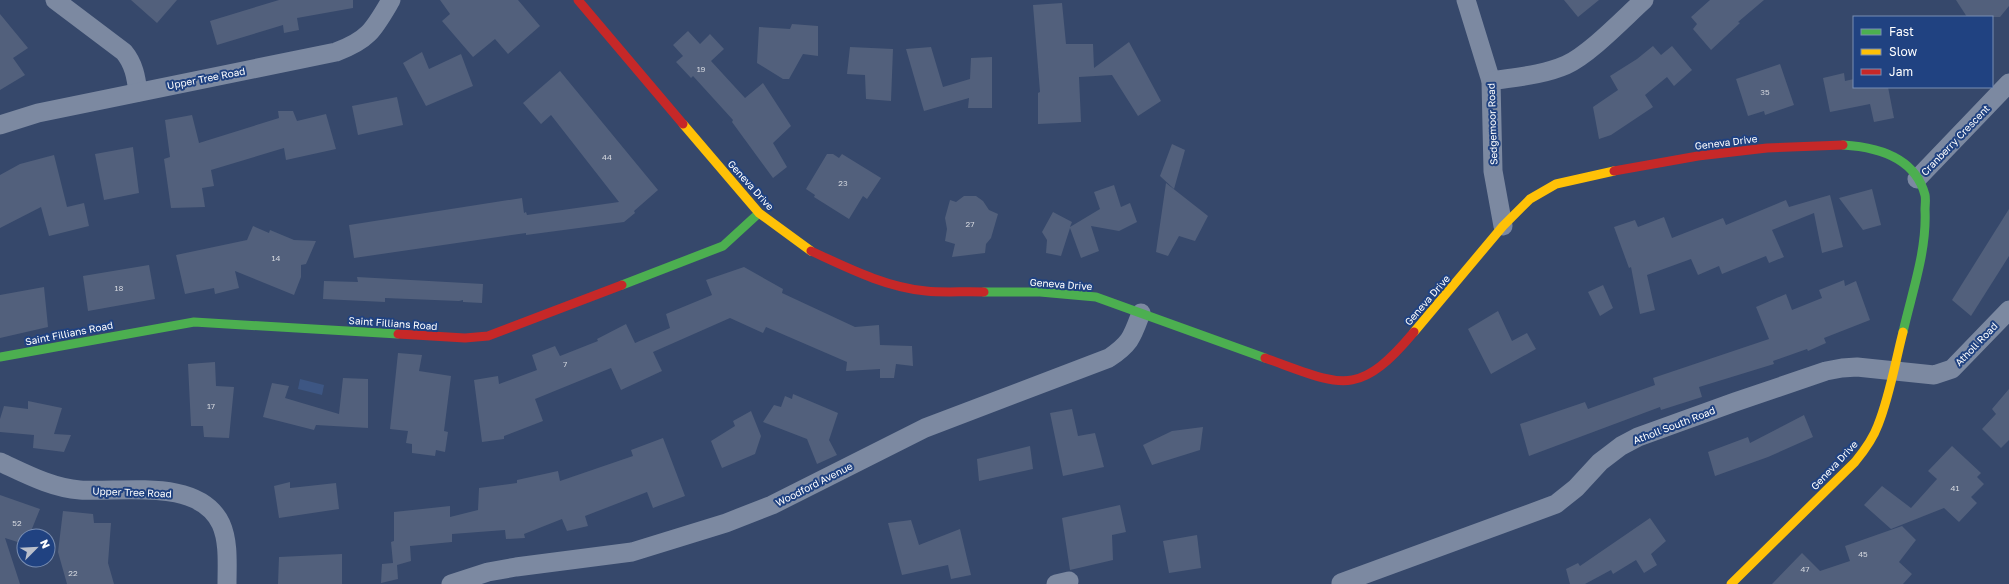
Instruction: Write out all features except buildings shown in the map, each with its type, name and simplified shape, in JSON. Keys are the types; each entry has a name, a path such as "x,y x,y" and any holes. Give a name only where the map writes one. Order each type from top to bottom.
{"street":[{"path":"55,0 124,52 130,59 135,73 138,92"},
{"name":"Upper Tree Road","path":"0,125 38,113 336,52 355,45 368,36 391,0"},
{"name":"Geneva Drive","path":"578,0 759,213 808,250 863,275 891,284 926,291 1040,292 1082,294 1096,297 1323,379 1344,383 1360,380 1377,370 1394,356 1503,226 1530,199 1556,184 1589,175 1698,156 1766,148 1836,144 1862,146 1887,153 1905,163 1917,178 1925,195 1926,231 1893,371 1878,426 1868,445 1855,462 1731,584"},
{"name":"Sedgemoor Road","path":"1466,0 1491,81 1494,171 1503,226"},
{"path":"1491,81 1548,72 1567,64 1585,53 1644,0"},
{"name":"Cranberry Crescent","path":"1917,178 2009,83"},
{"name":"Saint Fillians Road","path":"0,357 194,322 465,338 488,336 723,246 759,213"},
{"name":"Atholl Road","path":"1893,371 1934,375 1952,369 2009,310"},
{"name":"Woodford Avenue","path":"460,583 488,572 632,552 726,523 772,505 925,428 1109,358 1125,347 1134,333 1141,313"},
{"name":"Atholl South Road","path":"1341,583 1556,504 1576,488 1600,462 1621,446 1638,437 1826,371 1857,367 1893,371"},
{"name":"Upper Tree Road","path":"0,462 47,484 79,490 167,492 200,500 221,524 226,542 227,584"}],"water":[{"path":"300,379 324,385 322,395 298,389"}],"traffic: fast":[{"path":"1843,145 1869,148 1893,156 1913,171 1920,182 1925,195 1924,241 1903,332"},
{"path":"622,285 723,246 759,213"},
{"path":"984,292 1040,292 1096,297 1265,358"},
{"path":"0,357 194,322 398,334"}],"traffic: slow":[{"path":"683,124 759,213 811,251"},
{"path":"1414,332 1503,226 1530,199 1556,184 1614,171"},
{"path":"1731,584 1855,462 1865,449 1874,435 1882,414 1903,332"}],"traffic: jam":[{"path":"578,0 683,124"},
{"path":"1614,171 1698,156 1767,148 1843,145"},
{"path":"811,251 867,276 911,289 933,292 984,292"},
{"path":"398,334 465,338 488,336 622,285"},
{"path":"1265,358 1312,375 1331,380 1347,381 1362,377 1377,369 1394,354 1414,332"}]}
